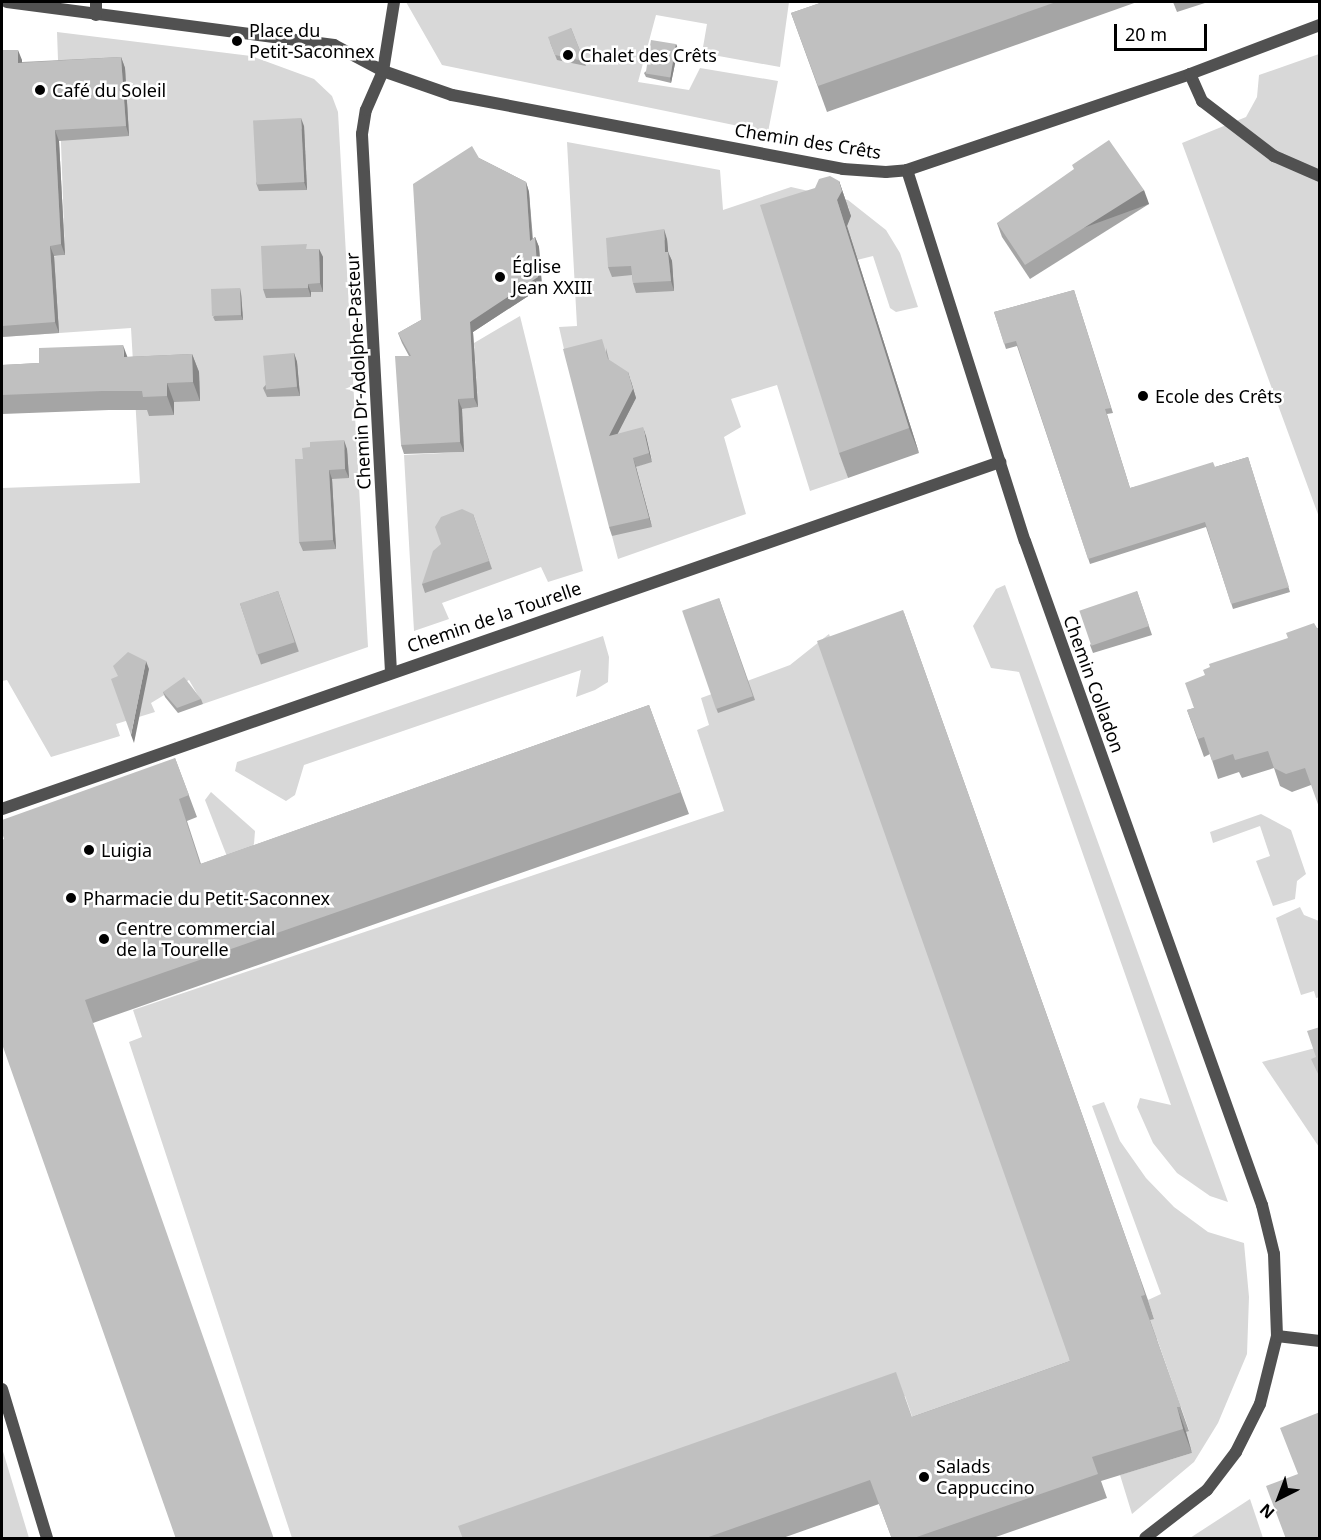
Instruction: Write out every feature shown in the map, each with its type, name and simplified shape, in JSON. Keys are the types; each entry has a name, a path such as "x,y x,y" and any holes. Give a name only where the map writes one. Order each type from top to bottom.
{"street":[{"path":"7,2 334,45 383,71"},
{"path":"96,2 96,15"},
{"name":"Chemin Dr-Adolphe-Pasteur","path":"391,672 363,159 366,110 383,71 394,2"},
{"name":"Chemin des Crêts","path":"383,71 452,95 539,112 843,169 906,170 1190,74 1320,24"},
{"path":"1190,74 1202,101 1220,116 1275,156 1320,176"},
{"name":"Chemin Colladon","path":"906,170 1036,574 1262,1205 1274,1254 1277,1336 1269,1378 1236,1452 1207,1490 1145,1539"},
{"name":"Chemin de la Tourelle","path":"2,809 1000,462"},
{"path":"1277,1336 1320,1341"},
{"path":"2,1389 47,1539"}],"shaded area":[{"path":"406,2 789,2 780,67 702,53 707,24 656,15 638,82 689,90 700,68 778,81 768,132 442,65"},
{"path":"57,32 251,56 314,79 332,96 338,112 368,647 203,704 189,680 151,703 155,712 116,724 120,736 51,757 7,680 2,681 2,488 140,483 131,328 2,337 2,263 65,255"},
{"path":"1319,54 1319,517 1182,143 1246,117 1257,97 1259,75"},
{"path":"567,142 720,170 723,210 791,187 848,200 886,230 900,253 918,307 896,312 890,308 873,256 857,260 847,226 851,216 848,206 839,201 799,326 848,478 810,491 777,385 731,399 741,427 724,437 746,514 618,559 612,536 644,497 636,467 652,461 646,436 613,441 566,358 559,327 577,326"},
{"path":"520,316 583,571 548,582 541,567 442,603 449,619 414,631 404,455 464,452 462,409 478,407 474,343"},
{"path":"1005,585 1228,1202 1210,1196 1177,1173 1153,1143 1137,1107 1140,1098 1171,1105 1019,672 991,668 973,626 996,589"},
{"path":"829,634 950,976 1154,1319 1148,1300 1161,1294 1092,1106 1104,1102 1120,1141 1146,1178 1174,1207 1208,1232 1244,1243 1249,1297 1247,1354 1218,1423 1194,1462 1132,1514 1120,1475 1192,1453 1186,1432 1189,1430 1157,1339 921,1442 905,1396 501,1538 292,1538 129,1042 142,1037 133,1010 724,811 697,730 709,725 701,698 790,665"},
{"path":"603,636 609,657 608,682 576,697 581,670 304,765 295,795 286,801 235,771 237,762"},
{"path":"211,792 255,831 254,844 247,853 228,859 205,800"},
{"path":"1261,814 1291,830 1306,874 1297,881 1295,899 1273,906 1256,861 1270,856 1260,826 1213,843 1210,832"},
{"path":"1300,907 1304,915 1319,921 1320,997 1316,998 1314,991 1301,995 1276,918"},
{"path":"1319,1047 1319,1147 1262,1062"},
{"path":"2,1448 29,1538 2,1538"},
{"path":"1250,1499 1263,1538 1190,1538"}],"building":[{"path":"823,2 1056,2 818,86 791,13"},
{"path":"571,28 584,61 555,55 548,37"},
{"path":"651,40 676,44 670,77 646,74"},
{"path":"2,50 18,50 18,63 121,57 126,126 55,130 61,244 50,246 55,322 2,326"},
{"path":"301,118 304,182 256,184 253,121"},
{"path":"1109,140 1144,190 1025,265 997,223 1074,169 1072,165"},
{"path":"472,146 479,158 526,182 530,241 535,237 538,277 470,322 474,398 458,399 460,442 401,445 395,356 411,356 398,333 421,320 413,184"},
{"path":"830,176 839,181 842,191 837,200 909,428 839,453 760,205 815,188 819,179"},
{"path":"664,229 665,252 668,252 671,281 633,283 631,266 608,267 606,238"},
{"path":"307,244 306,249 319,249 320,283 308,284 308,288 263,289 261,246"},
{"path":"240,288 241,315 212,316 211,289"},
{"path":"1074,290 1111,408 1105,409 1130,488 1213,462 1215,467 1248,457 1289,587 1231,604 1205,522 1088,559 1016,341 1004,344 994,312"},
{"path":"602,339 608,359 628,372 633,389 609,436 643,427 649,453 633,458 649,518 609,527 563,349"},
{"path":"123,345 124,357 192,354 193,382 167,383 167,396 143,397 142,391 2,395 2,365 39,363 39,348"},
{"path":"294,353 297,387 266,390 263,356"},
{"path":"344,440 345,469 329,470 333,540 299,542 295,459 303,459 302,448 310,447 310,442"},
{"path":"462,509 473,514 489,561 422,584 433,551 441,544 435,527 441,517"},
{"path":"278,591 295,642 257,655 240,603"},
{"path":"1137,591 1149,626 1091,646 1079,611"},
{"path":"719,598 753,696 716,709 682,611"},
{"path":"903,610 1139,1275 1145,1295 1141,1296 1181,1407 1177,1407 1183,1429 1092,1457 1098,1474 911,1539 892,1539 870,1480 703,1539 463,1539 458,1526 896,1372 912,1417 1070,1361 817,641"},
{"path":"1314,623 1317,628 1320,628 1320,810 1305,768 1286,774 1274,768 1268,751 1235,760 1233,754 1212,761 1204,737 1198,739 1187,710 1194,708 1185,683 1205,675 1203,670 1210,667 1209,664 1288,638 1286,633"},
{"path":"128,652 146,661 131,735 111,679 118,676 113,666"},
{"path":"184,677 201,699 177,708 163,692"},
{"path":"649,705 681,792 85,1000 274,1539 176,1539 2,1044 2,840 4,839 2,820 175,758 189,795 179,799 200,864"},
{"path":"1320,1027 1320,1078 1311,1059 1316,1057 1307,1031"},
{"path":"1320,1412 1320,1539 1286,1539 1266,1486 1298,1474 1280,1428"}],"place":[{"name":"Place du Petit-Saconnex","path":"237,41"},
{"name":"Chalet des Crêts","path":"568,55"},
{"name":"Café du Soleil","path":"40,90"},
{"name":"Église Jean XXIII","path":"500,277"},
{"name":"Ecole des Crêts","path":"1143,396"},
{"name":"Luigia","path":"89,850"},
{"name":"Pharmacie du Petit-Saconnex","path":"71,898"},
{"name":"Centre commercial de la Tourelle","path":"104,939"},
{"name":"Salads Cappuccino","path":"924,1477"}]}
